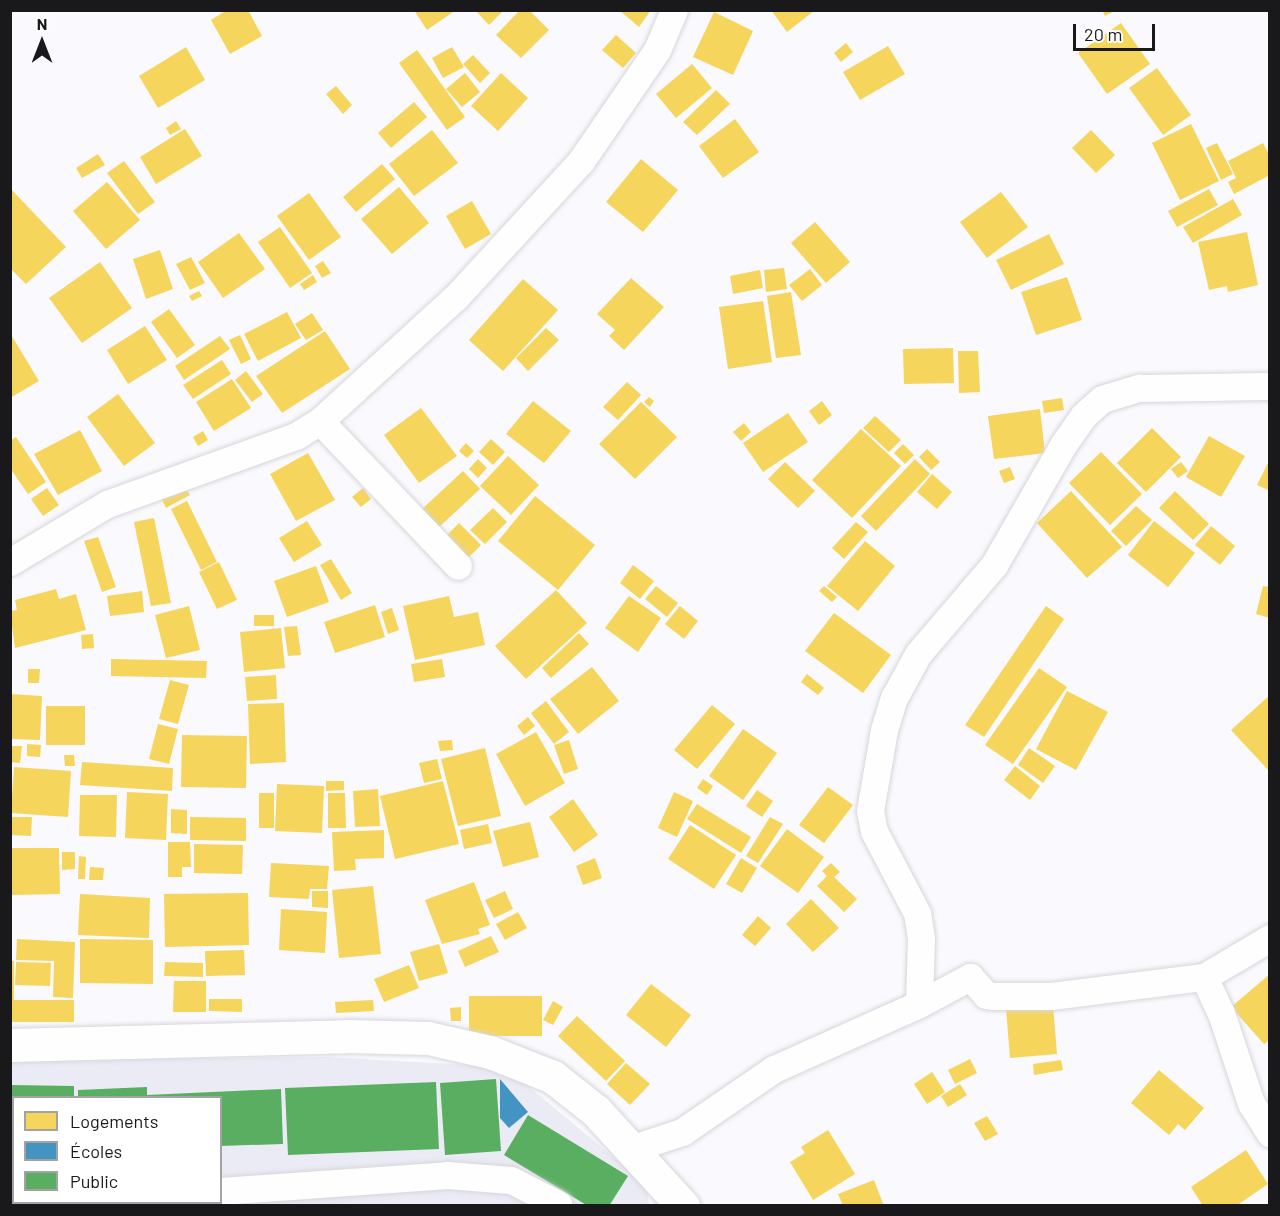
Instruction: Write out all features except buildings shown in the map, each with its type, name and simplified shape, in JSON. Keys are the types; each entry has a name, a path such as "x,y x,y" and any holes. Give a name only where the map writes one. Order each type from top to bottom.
{"street":[{"path":"10,562 107,504 296,436 320,421 456,297 581,161 657,50 674,10"},
{"path":"919,1004 921,938 917,913 874,831 870,811 884,729 894,698 918,654 994,566 1063,445 1083,416 1102,399 1139,388 1269,386"},
{"path":"320,421 458,566"},
{"path":"630,1149 682,1132 774,1069 919,1004 970,977 986,995 993,996 1051,996 1204,977 1269,938"},
{"path":"1204,977 1221,1013 1251,1103 1269,1134"},
{"path":"10,1045 348,1036 428,1038 509,1057 553,1077 596,1111 683,1206"},
{"path":"222,1191 447,1175 511,1180 558,1204"}],"shaded area":[{"path":"327,1057 505,1067 647,1185 649,1205 11,1206 11,1060"}]}
